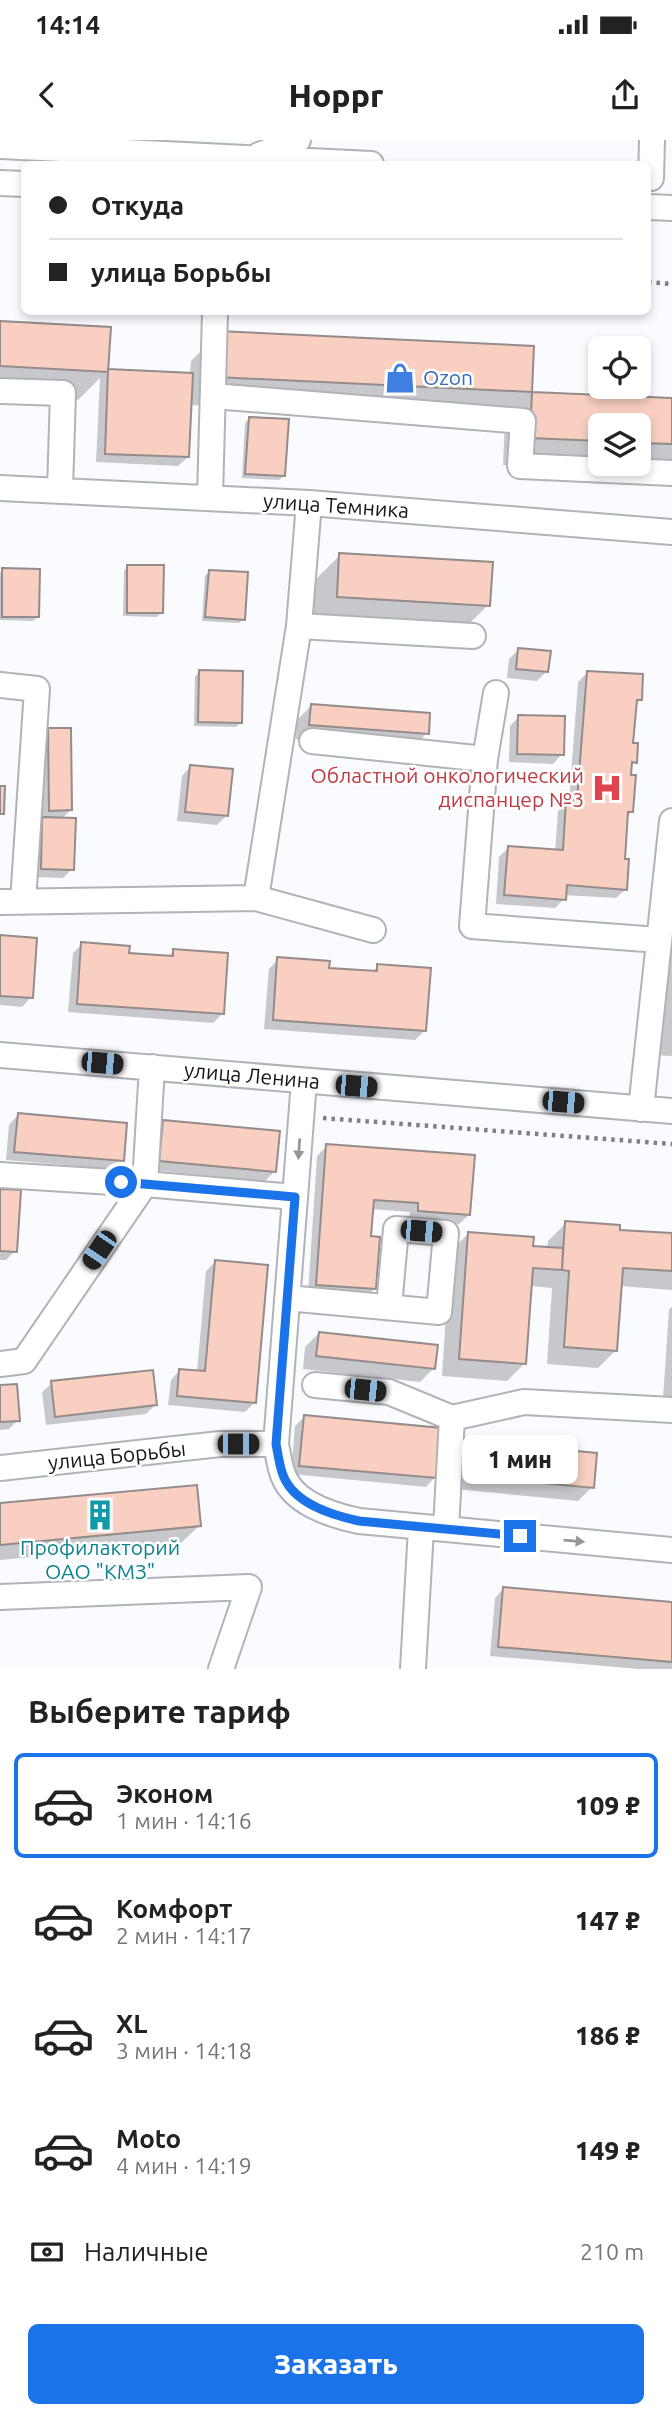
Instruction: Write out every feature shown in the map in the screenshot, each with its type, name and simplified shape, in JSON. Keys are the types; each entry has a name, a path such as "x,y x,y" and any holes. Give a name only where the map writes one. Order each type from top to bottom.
{"street":[{"path":"251,159 298,140"},
{"path":"652,140 657,178"},
{"path":"0,146 208,149 251,159 299,161"},
{"path":"0,183 21,184"},
{"path":"651,207 672,208"},
{"path":"210,497 215,315"},
{"path":"0,391 63,393 60,490"},
{"path":"213,396 523,421 520,466 672,473"},
{"name":"улица Темника","path":"0,488 309,503 672,532"},
{"path":"256,898 299,626 309,503"},
{"path":"299,626 473,636"},
{"path":"0,685 37,689 11,902 256,898 373,930"},
{"path":"496,693 485,760 472,926 659,940"},
{"path":"312,741 485,760"},
{"path":"641,1109 672,821"},
{"name":"улица Ленина","path":"0,1055 672,1111"},
{"path":"0,1364 24,1362 145,1184 152,1067"},
{"path":"304,1081 276,1444 282,1475 296,1494 334,1516 359,1521 672,1550"},
{"path":"0,1175 295,1197"},
{"path":"287,1298 389,1307"},
{"path":"314,1385 390,1392 452,1418 524,1402 672,1410"},
{"path":"446,1530 452,1418"},
{"name":"улица Борьбы","path":"0,1468 220,1444 276,1444"},
{"path":"413,1669 421,1528"},
{"path":"0,1597 249,1587 221,1669"}],"path":[{"path":"651,282 672,284"},
{"path":"301,1116 672,1144"}],"building":[{"path":"0,321 111,327 108,372 0,366"},
{"path":"218,331 534,346 532,392 216,377"},
{"path":"108,369 193,373 189,457 105,454"},
{"path":"532,392 588,394 588,399 672,398 672,444 651,443 651,413 588,413 588,440 530,438"},
{"path":"249,417 289,419 285,476 245,474"},
{"path":"339,553 493,562 490,606 337,597"},
{"path":"127,565 164,565 163,613 127,613"},
{"path":"2,568 40,569 39,617 2,617"},
{"path":"209,570 248,572 245,620 205,617"},
{"path":"518,648 551,651 548,672 516,669"},
{"path":"199,670 243,671 242,723 198,722"},
{"name":"Областной онкологический диспанцер №3","path":"587,671 643,674 642,700 637,700 633,743 638,743 637,763 632,762 631,775 636,775 633,812 628,812 625,859 629,859 627,890 567,885 566,900 504,895 508,846 563,850 566,800 577,800"},
{"path":"311,704 430,713 429,734 309,725"},
{"path":"518,715 565,716 564,755 517,754"},
{"path":"48,728 71,728 72,810 49,811"},
{"path":"190,765 233,769 228,816 185,812"},
{"path":"0,786 5,786 4,814 0,814"},
{"path":"42,817 76,818 74,870 41,869"},
{"path":"0,935 37,938 33,998 0,996"},
{"path":"81,942 130,946 129,953 173,956 173,949 228,953 224,1014 77,1004"},
{"path":"277,957 330,961 329,968 377,971 377,964 431,968 426,1031 273,1020"},
{"path":"18,1113 127,1123 124,1161 14,1152"},
{"path":"163,1120 280,1131 276,1172 159,1161"},
{"path":"326,1144 475,1155 470,1215 418,1211 418,1203 374,1200 371,1236 380,1237 376,1289 316,1285"},
{"path":"0,1189 21,1190 17,1252 0,1251"},
{"path":"565,1221 620,1225 620,1230 672,1233 672,1271 623,1268 617,1351 564,1347 569,1271 562,1270"},
{"path":"468,1232 534,1237 533,1246 563,1248 562,1270 533,1268 526,1364 459,1359"},
{"path":"215,1260 268,1265 256,1403 177,1396 179,1369 205,1371"},
{"path":"319,1332 438,1345 435,1369 316,1356"},
{"path":"153,1370 157,1405 55,1417 51,1381"},
{"path":"17,1384 20,1421 0,1422 0,1385"},
{"path":"304,1415 442,1428 437,1478 299,1466"},
{"path":"461,1440 597,1453 594,1488 458,1475"},
{"name":"Профилакторий ОАО \"КМЗ\"","path":"197,1485 201,1526 0,1545 0,1503"},
{"path":"503,1587 672,1602 672,1662 498,1647"}],"place":[{"name":"Ozon","path":"400,378"},
{"name":"Областной онкологический диспанцер №3","path":"607,788"},
{"name":"Профилакторий ОАО \"КМЗ\"","path":"100,1515"}],"route":[{"path":"121,1182 295,1197 276,1444 282,1475 296,1494 334,1516 359,1521 520,1536"}]}
